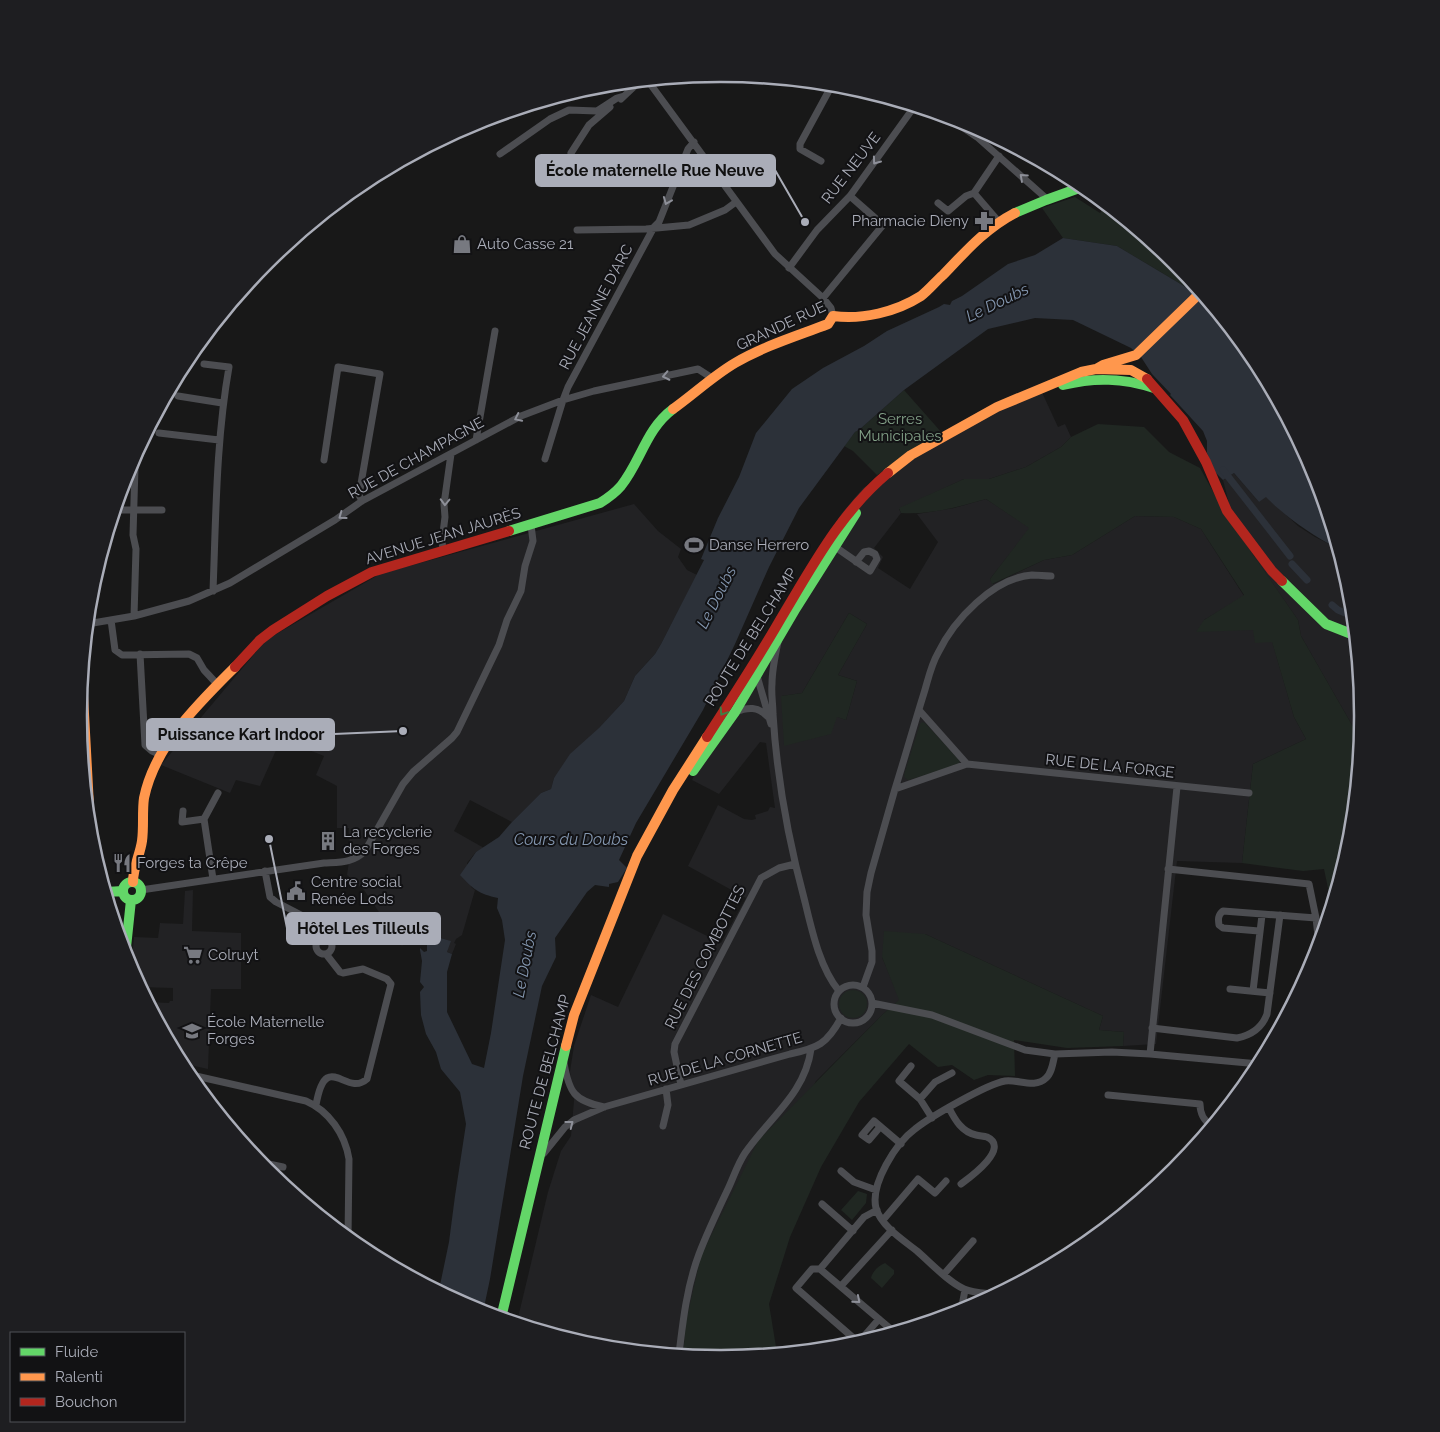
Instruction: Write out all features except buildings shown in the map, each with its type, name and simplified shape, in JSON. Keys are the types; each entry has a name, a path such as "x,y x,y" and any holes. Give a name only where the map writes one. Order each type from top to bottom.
{"main road":[{"name":"GRANDE RUE","path":"626,481 648,435 660,420 712,378 755,352 828,324 833,316 847,319 910,303 922,295 989,229 999,222 1012,214 1073,189"},
{"path":"1096,370 1103,365 1136,355 1195,297"},
{"path":"1136,355 1131,370 1149,380 1179,415 1192,434 1227,511 1272,571 1326,624 1348,633"},
{"name":"ROUTE DE BELCHAMP","path":"503,1311 559,1070 574,1015 602,939 637,856 673,790 779,638 846,515 886,472 911,455 997,407 1081,372 1131,370"},
{"name":"ROUTE DE BELCHAMP","path":"508,1313 564,1063 576,1019 621,902 640,858 672,800 735,712 753,674 830,544 872,492 889,476 927,449 999,411 1033,399 1084,375 1131,370"},
{"path":"1061,386 1109,378 1133,381 1155,388"},
{"name":"AVENUE JEAN JAURÈS","path":"137,886 133,874 141,851 145,792 153,770 184,722 260,640 327,596 372,572 600,503 616,493 626,481"},
{"path":"126,884 137,886 138,897 131,900 125,896 123,891 126,884"},
{"path":"112,892 123,891"},
{"path":"127,938 131,900"}],"street":[{"path":"655,86 774,254 823,298 831,308 833,316"},
{"path":"571,153 588,126 632,89"},
{"path":"821,161 800,149 800,144 828,92"},
{"path":"500,154 550,119 570,110 597,111 617,98 624,96"},
{"name":"RUE NEUVE","path":"789,268 817,230 850,196 910,112"},
{"path":"975,137 1047,199"},
{"name":"RUE JEANNE D'ARC","path":"545,459 563,400 654,227 659,222 688,149 694,142"},
{"path":"938,203 948,211 966,196 974,194 999,156"},
{"path":"974,194 999,222"},
{"path":"823,298 883,226 850,196"},
{"path":"577,230 689,225 725,210 736,202"},
{"path":"476,440 495,331"},
{"path":"204,364 229,367 222,403 219,440 213,591"},
{"path":"324,460 338,367 380,374 359,495 362,501"},
{"name":"RUE DE CHAMPAGNE","path":"94,623 134,616 189,601 230,583 335,520 362,501 522,416 594,390 698,369 712,378"},
{"path":"178,396 222,403"},
{"path":"159,433 219,440"},
{"path":"443,550 444,504 451,454"},
{"path":"134,616 136,549 133,535 135,474"},
{"path":"121,510 162,510"},
{"path":"137,886 213,879 351,861 359,857 365,851 406,780 457,732 500,645 507,620 521,591 525,566 533,541 531,525"},
{"path":"830,544 856,562"},
{"path":"864,988 872,962 866,915 870,873 937,655 949,632 980,599 1016,578 1032,575 1051,576"},
{"path":"111,620 115,650 122,655 189,654 197,658 204,670 218,685"},
{"path":"779,638 772,686 774,734 782,805 810,922 825,970 839,990"},
{"path":"140,654 145,745 161,755"},
{"path":"753,674 772,686"},
{"path":"753,674 774,734"},
{"path":"735,712 751,708 756,709 763,712 770,720"},
{"path":"919,710 968,764"},
{"name":"RUE DE LA FORGE","path":"895,789 968,764 1249,793"},
{"path":"1150,1054 1177,787"},
{"path":"213,879 204,819 218,792"},
{"path":"182,811 182,822 204,819"},
{"name":"RUE DES COMBOTTES","path":"681,1085 674,1052 675,1044 762,878 779,868 795,864"},
{"path":"1168,869 1309,884 1317,927"},
{"path":"265,872 270,897 276,902 305,916 323,938"},
{"path":"1259,931 1223,928 1219,925 1218,918 1223,911 1316,918"},
{"path":"1253,991 1262,915"},
{"path":"1152,1028 1237,1038 1246,1036 1264,1023 1267,1014 1280,915"},
{"path":"331,942 361,917"},
{"path":"323,938 328,938 331,942 330,952 321,954 317,951 316,942 323,938"},
{"path":"316,1105 320,1087 325,1079 330,1077 357,1084 363,1083 366,1079 390,984 387,978 363,969 340,972 326,954"},
{"path":"851,985 864,988 870,995 872,1003 871,1010 864,1020 852,1022 841,1018 834,1002 839,990 851,985"},
{"path":"1230,989 1270,993"},
{"path":"872,1003 932,1015 1025,1050 1055,1054 1112,1052 1150,1054 1250,1063"},
{"name":"RUE DE LA CORNETTE","path":"544,1153 565,1127 574,1120 604,1107 811,1049 829,1038 841,1018"},
{"path":"680,1348 689,1289 699,1255 744,1154 799,1086 809,1063 811,1049"},
{"path":"982,1292 965,1290 892,1230 877,1210 875,1201 878,1181 886,1165 914,1129 976,1093 1005,1082 1040,1082 1051,1071 1055,1054"},
{"path":"564,1063 570,1088 576,1097 590,1104 604,1107"},
{"path":"911,1066 899,1081 920,1099 932,1118"},
{"path":"920,1099 935,1082 952,1073"},
{"path":"199,1077 291,1096 316,1105 333,1122 347,1148 349,1159 348,1229"},
{"path":"663,1126 668,1105 666,1089"},
{"path":"1108,1095 1200,1104 1200,1110 1207,1121"},
{"path":"949,1108 957,1123 964,1129 974,1135 990,1139 993,1144 991,1157 961,1184"},
{"path":"880,1127 901,1144"},
{"path":"273,1165 283,1167"},
{"path":"842,1171 854,1182 876,1190"},
{"path":"883,1220 918,1179 935,1193 946,1181"},
{"path":"822,1204 853,1231"},
{"path":"851,1335 796,1288 812,1269 820,1268 864,1217 877,1210"},
{"path":"841,1286 892,1230"},
{"path":"944,1274 973,1241"},
{"path":"820,1268 888,1327"},
{"path":"963,1301 965,1290"},
{"path":"868,1332 879,1319"}],"shaded area":[{"path":"1039,386 1058,427 1065,424 1071,437 1061,447 1026,467 989,479 964,479 899,509 901,513 874,548 883,557 878,568 910,589 938,542 917,514 954,508 986,499 1030,528 990,579 993,584 1044,560 1072,555 1135,516 1174,517 1201,529 1244,596 1204,620 1254,630 1272,641 1294,717 1306,739 1253,764 1242,863 1177,861 1156,1044 1123,1046 1124,1032 1099,1030 1103,1016 925,934 882,957 900,1000 883,1014 816,1081 686,1322 684,1348 637,1344 596,1337 518,1317 548,1192 561,1151 571,1136 575,1089 570,1071 574,1046 591,995 618,1007 663,914 721,943 746,898 688,866 718,805 744,819 752,820 756,819 755,815 768,811 770,807 775,808 766,743 760,742 719,794 692,780 782,606 842,513 863,488","holes":["849,613 867,624 838,675 857,681 846,720 782,696 802,693"]},
{"path":"1234,473 1259,502 1266,496 1298,526 1330,544 1348,633 1352,675 1353,728 1301,636 1298,620 1255,558 1258,546 1231,511 1223,480"},
{"path":"634,504 658,531 681,549 678,557 687,570 697,575 661,644 655,654 635,676 624,701 554,778 551,789 541,793 512,822 470,800 454,831 484,848 476,852 467,863 471,887 475,890 462,935 456,939 452,954 447,952 450,941 415,929 402,946 364,890 347,875 350,855 349,828 337,828 337,786 316,775 324,756 281,739 260,786 236,780 230,793 161,765 266,640 380,574"},
{"path":"193,890 192,931 241,933 241,989 211,989 208,1069 191,1065 171,1033 155,1002 169,1003 173,1001 173,988 148,987 133,952 134,937 158,938 160,923 183,924 185,891"}],"green space":[{"path":"1075,197 1100,213 1102,210 1138,240 1186,287 1117,246 1063,238 1042,208"},
{"name":"Serres Municipales","path":"904,390 942,433 877,475 853,451 844,446 855,432"},
{"path":"1098,424 1144,427 1169,452 1200,468 1226,515 1298,620 1301,636 1353,728 1348,799 1341,840 1329,891 1324,869 1303,871 1242,863 1253,764 1306,739 1294,717 1272,642 1255,643 1253,630 1196,632 1204,620 1244,595 1201,529 1174,517 1135,516 1072,555 1044,560 992,584 990,579 1029,528 986,499 933,512 901,513 899,508 964,479 989,479 1026,467 1061,447 1071,437"},
{"path":"849,613 867,624 838,675 857,681 846,720 837,717 831,734 784,746 781,696 802,693"},
{"path":"922,722 960,761 958,765 908,780 904,775"},
{"path":"884,931 925,934 1103,1016 1099,1030 1124,1032 1123,1046 1067,1048 1014,1040 1015,1076 988,1075 974,1080 952,1065 938,1067 909,1044 859,1102 821,1167 790,1237 769,1304 776,1347 720,1350 684,1348 686,1322 701,1256 758,1141 899,1000 882,957"},
{"path":"853,990 863,994 867,1004 863,1014 853,1018 843,1014 839,1004 843,994"},
{"path":"858,1191 867,1194 866,1203 852,1220 841,1210"},
{"path":"885,1263 894,1270 894,1274 882,1288 871,1278 876,1269"}],"water":[{"name":"Cours du Doubs","path":"1063,238 1117,246 1186,287 1223,330 1269,399 1305,474 1320,512 1330,544 1299,525 1266,497 1259,502 1234,473 1223,480 1215,472 1207,453 1207,441 1203,431 1152,374 1141,357 1131,348 1073,320 1035,318 988,329 904,390 855,432 799,508 769,567 703,710 636,823 619,860 627,868 618,882 609,884 609,887 595,885 587,892 555,938 556,957 542,986 523,1076 485,1304 440,1284 449,1242 466,1124 460,1092 441,1069 436,1052 426,1034 421,1015 420,992 424,987 420,982 422,961 420,948 424,952 427,951 427,934 451,941 447,952 452,954 447,972 447,1012 472,1064 484,1068 505,940 502,920 497,908 498,898 477,890 460,875 476,852 499,837 541,793 551,789 554,778 570,754 599,728 624,701 635,676 655,654 661,644 704,560 701,559 718,518 739,477 756,433 792,389 823,368 887,331 944,304 950,305 952,301 1008,264 1035,255"}],"waterway":[{"path":"1223,470 1290,556"},
{"path":"1292,564 1307,580"},
{"path":"1332,605 1345,613"}],"traffic: fast":[{"path":"1015,213 1074,190"},
{"path":"1063,385 1075,382 1109,380 1131,382 1154,388"},
{"path":"509,531 600,503 609,497 619,489 628,476 656,426 673,409"},
{"path":"693,771 735,712 796,608 856,513"},
{"path":"1282,581 1326,624 1348,633"},
{"path":"132,882 138,885 141,891 138,897 132,900 126,897 123,891 126,885 132,882"},
{"path":"112,892 123,891"},
{"path":"127,938 131,900"},
{"path":"503,1311 566,1046"}],"traffic: slow":[{"path":"673,409 735,363 769,346 828,324 833,316 855,317 879,314 911,302 927,291 985,233 1015,213"},
{"path":"1096,369 1136,355 1195,297"},
{"path":"888,473 911,455 997,407 1081,372 1096,369 1131,370 1147,379"},
{"path":"133,882 142,841 144,798 158,760 180,726 235,667"},
{"path":"566,1046 574,1015 637,856 673,790 707,737"}],"traffic: jam":[{"path":"1147,379 1183,420 1206,462 1227,511 1272,571 1282,581"},
{"path":"707,737 841,523 855,505 888,473"},
{"path":"235,667 260,640 273,630 327,596 372,572 509,531"}],"place":[{"name":"Pharmacie Dieny","path":"984,221"},
{"name":"École maternelle Rue Neuve","path":"805,222"},
{"name":"Auto Casse 21","path":"462,244"},
{"name":"Danse Herrero","path":"694,545"},
{"name":"Puissance Kart Indoor","path":"403,731"},
{"name":"Hôtel Les Tilleuls","path":"269,839"},
{"name":"La recyclerie des Forges","path":"328,841"},
{"name":"Forges ta Crêpe","path":"122,863"},
{"name":"Centre social Renée Lods","path":"296,891"},
{"name":"Colruyt","path":"193,955"},
{"name":"École Maternelle Forges","path":"192,1031"}],"water label":[{"name":"Le Doubs","path":"997,302"},
{"name":"Le Doubs","path":"716,597"},
{"name":"Le Doubs","path":"524,964"}]}
